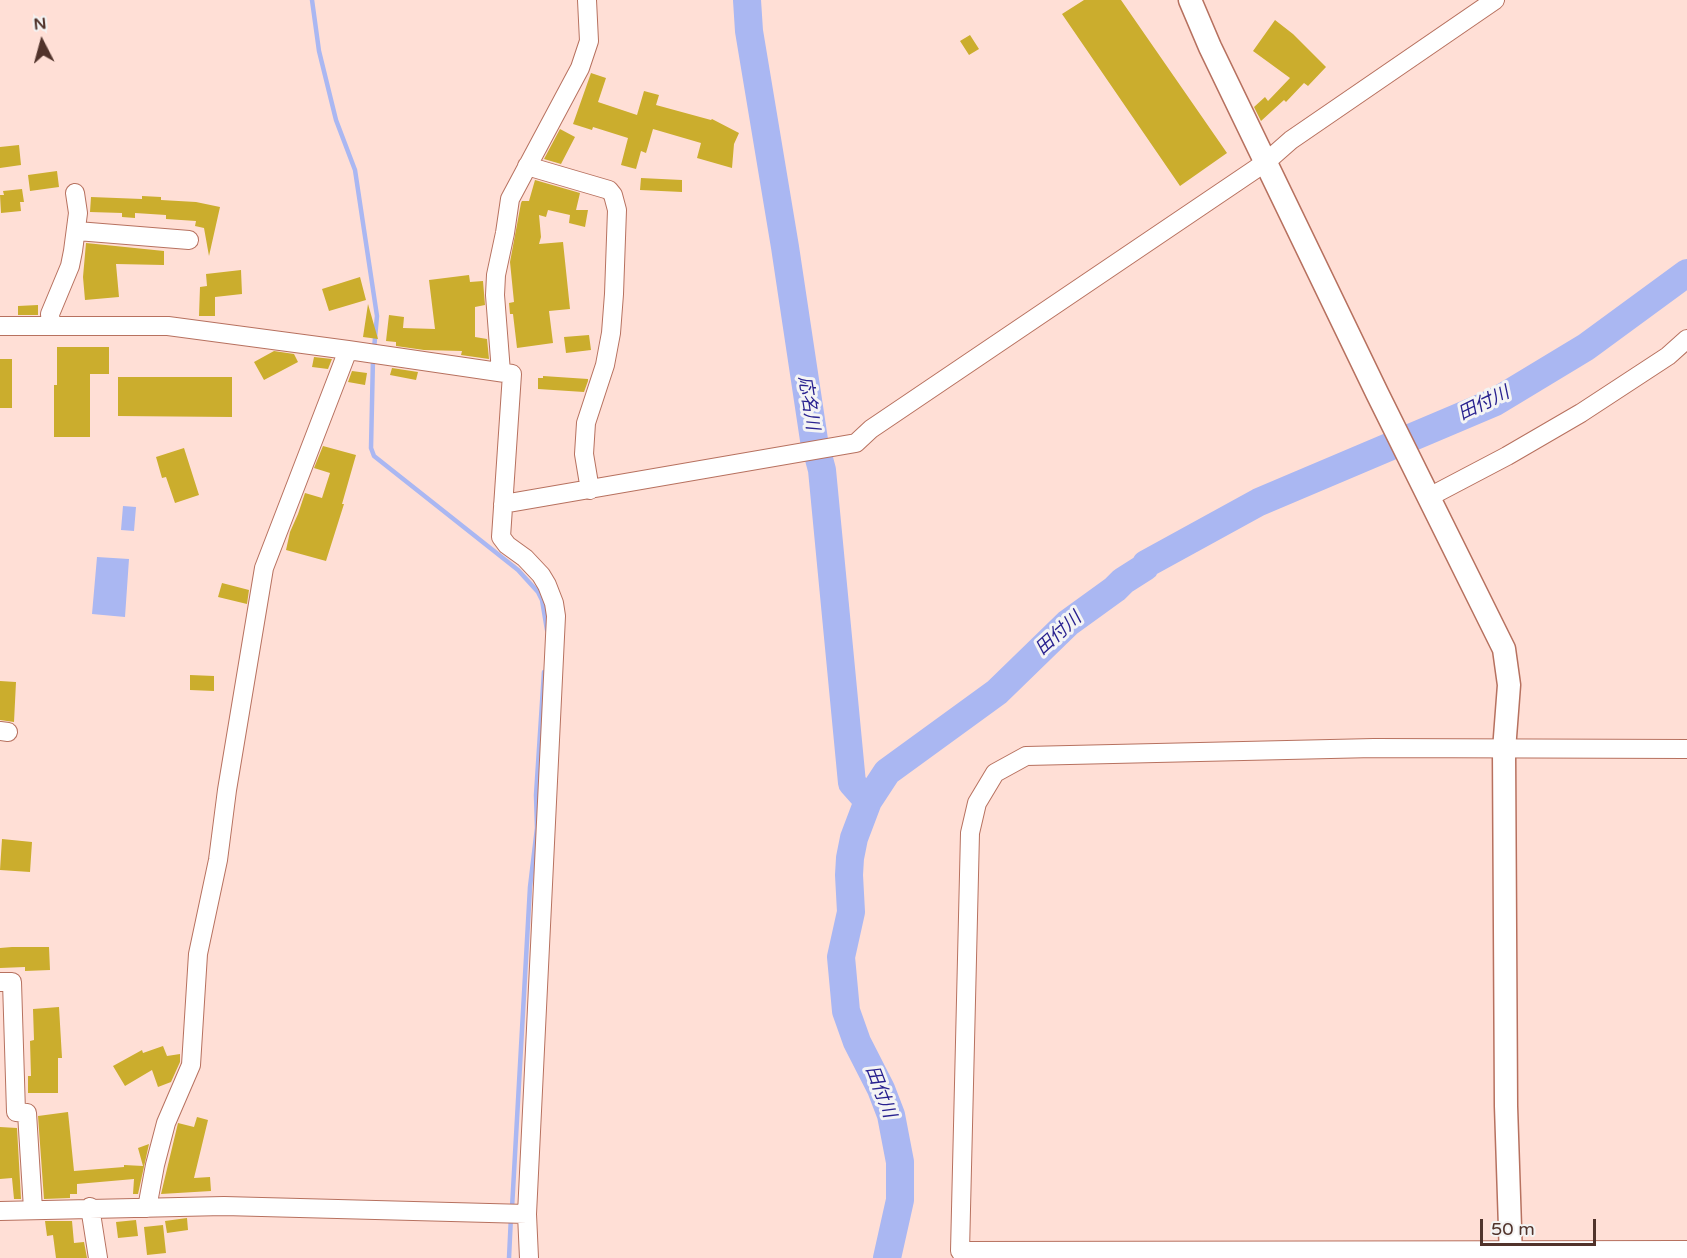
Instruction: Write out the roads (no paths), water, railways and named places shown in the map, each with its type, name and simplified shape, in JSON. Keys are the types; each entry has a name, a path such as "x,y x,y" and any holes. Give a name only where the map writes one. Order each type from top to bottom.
{"street":[{"path":"501,372 495,295 496,275 506,233 510,198 586,53 589,41 587,0"},
{"path":"1190,0 1377,393 1504,649 1509,685 1504,750 1506,1106 1511,1254"},
{"path":"503,504 856,443 880,423 1266,162 1291,140 1496,0"},
{"path":"526,166 609,190 613,195 617,210 611,333 605,365 586,423 584,454 590,490"},
{"path":"51,326 50,314 70,267 77,231 78,213 75,193"},
{"path":"77,231 189,240"},
{"path":"0,326 168,326 512,374 501,537 541,575 554,603 556,616 527,1214 529,1258"},
{"path":"1429,497 1507,456 1581,413 1668,356 1687,339"},
{"path":"147,1208 166,1123 191,1065 198,954 218,860 227,790 264,568 348,350"},
{"path":"1687,749 1374,748 1026,756 995,773 977,803 970,833 960,1251 1511,1254 1687,1250"},
{"path":"0,982 12,982 16,1112 27,1113 33,1209"},
{"path":"0,1211 224,1206 527,1214"},
{"path":"90,1208 98,1258"}],"water":[{"path":"123,506 136,507 134,531 121,530"},
{"path":"97,557 129,559 125,617 92,614"}],"waterway":[{"path":"312,0 319,51 336,120 355,170 377,316 374,349"},
{"name":"応名川","path":"747,0 749,31 814,440 822,470 852,783 868,801"},
{"name":"田付川","path":"887,1258 900,1200 900,1162 891,1115 881,1089 857,1042 846,1011 841,957 851,912 849,875 854,838 868,801 887,772 997,692 1068,623 1146,564 1259,502 1495,402 1586,347 1687,273"},
{"path":"373,358 371,448 374,456 518,570 538,592 542,600 547,630"},
{"path":"512,1208 530,887 537,828 536,795 544,672"},
{"path":"509,1258 511,1216"}]}
